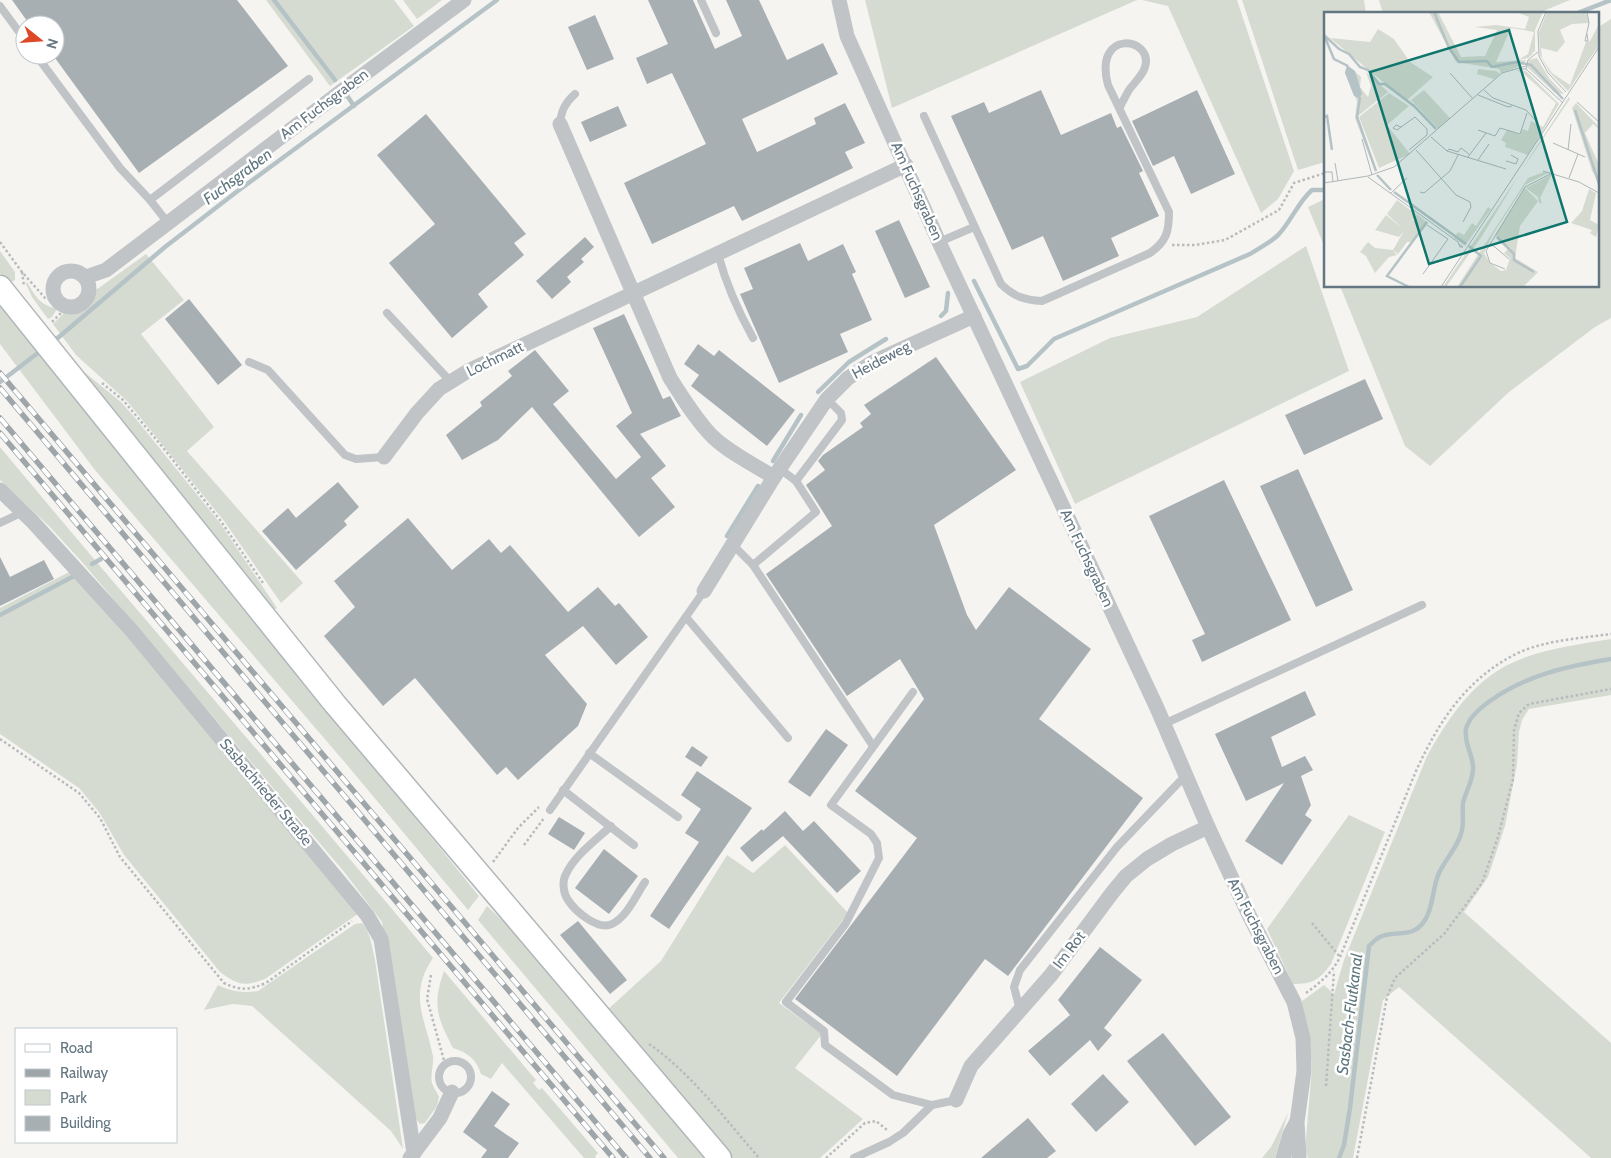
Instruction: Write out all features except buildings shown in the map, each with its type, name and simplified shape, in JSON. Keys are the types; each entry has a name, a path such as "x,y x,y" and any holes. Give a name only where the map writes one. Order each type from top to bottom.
{"main road":[{"path":"0,287 44,330 56,358 335,704 720,1158"}],"street":[{"name":"Am Fuchsgraben","path":"86,277 106,270 464,0"},
{"name":"Am Fuchsgraben","path":"839,0 847,36 940,242 1164,724 1208,827 1249,915 1294,1002 1303,1038 1304,1071 1297,1122 1299,1158"},
{"path":"560,124 670,378 693,412 714,437 731,451 777,473"},
{"name":"Lochmatt","path":"384,457 417,413 439,389 468,371 906,165"},
{"path":"68,270 76,270 86,277 90,287 89,295 85,302 76,307 62,304 52,289 54,281 59,274 68,270"},
{"name":"Heideweg","path":"704,591 777,473 827,399 848,378 873,362 974,316"},
{"name":"Sasbachrieder Straße","path":"0,490 23,512 132,631 368,915 381,939 412,1156"},
{"name":"Im Rot","path":"956,1100 971,1066 1051,975 1126,876 1147,859 1172,844 1208,827"},
{"name":"Sasbachrieder Straße","path":"412,1156 440,1118 452,1092"},
{"name":"Am Fuchsgraben","path":"1283,1158 1290,1134 1297,1122"}],"lane":[{"path":"701,0 716,33"},
{"path":"0,6 15,26"},
{"path":"924,116 1001,284 1019,298 1042,301 1150,253 1160,246 1166,236 1169,212 1108,85 1104,71 1108,53 1116,45 1128,43 1140,48 1145,56 1145,67 1120,107"},
{"path":"43,65 120,168 150,200 168,223"},
{"path":"150,200 309,80"},
{"path":"560,124 560,114 566,102 575,94"},
{"path":"940,242 974,227"},
{"path":"718,254 737,310 753,338"},
{"path":"387,313 451,382"},
{"path":"250,362 268,370 345,455 356,459 384,457"},
{"path":"796,481 842,420 841,413 827,399"},
{"path":"753,565 816,512 796,481 777,473"},
{"path":"0,523 23,512"},
{"path":"733,545 753,565 873,746"},
{"path":"550,810 704,591"},
{"path":"1164,724 1422,605"},
{"path":"686,617 788,738"},
{"path":"913,692 831,805 871,834 878,843 879,858 846,923 786,1002 824,1031 825,1045 893,1095 932,1105 956,1100"},
{"path":"589,753 678,817"},
{"path":"1020,1010 1014,987 1020,970 1118,847 1186,775"},
{"path":"563,790 634,845"},
{"path":"611,826 576,858 565,875 564,888 568,900 595,924 604,927 613,924 623,915 645,882"},
{"path":"457,1061 467,1067 470,1073 468,1085 458,1092 452,1092 442,1086 439,1074 445,1064 457,1061"},
{"path":"854,1158 895,1138 932,1105"}],"path":[{"path":"1160,246 1195,245 1224,240 1279,210 1294,183 1324,173"},
{"path":"0,242 22,272 45,298 62,304 44,330"},
{"path":"97,379 123,400 165,450 220,520 265,586"},
{"path":"1294,1002 1322,981 1334,969 1416,771 1429,742 1446,714 1479,679 1521,652 1552,643 1611,634"},
{"path":"1357,1158 1363,1136 1387,997 1394,978 1444,934 1482,883 1498,837 1513,779 1514,730 1519,713 1529,704 1611,689"},
{"path":"0,739 79,793 100,818 120,857 224,983 237,989 252,989 266,983 351,921 368,915"},
{"path":"490,865 518,828 547,800 563,790"},
{"path":"524,845 550,810"},
{"path":"1312,923 1340,957"},
{"path":"1326,1086 1334,969"},
{"path":"431,975 426,999 445,1064"},
{"path":"644,1041 677,1067 707,1098 759,1158"},
{"path":"826,1158 865,1123 876,1121 895,1138"}],"green space":[{"path":"266,0 394,0 414,26 330,86"},
{"path":"403,0 442,0 417,19"},
{"path":"865,0 1137,0 892,108"},
{"path":"1142,0 1237,0 1294,171 1278,199 1261,213 1168,6"},
{"path":"1242,0 1364,0 1366,12 1324,12 1324,162 1298,170"},
{"path":"1379,0 1570,0 1541,12 1382,12"},
{"path":"1611,19 1611,318 1595,327 1509,392 1430,466 1405,446 1341,288 1598,288 1598,27"},
{"path":"1324,199 1324,246 1308,207"},
{"path":"1306,246 1349,371 1075,504 1020,382 1110,338 1197,317"},
{"path":"0,251 15,272 15,280 9,284 0,273"},
{"path":"146,254 184,300 141,334 214,427 187,451 303,583 281,603 224,521 127,401 76,355 53,324 64,313"},
{"path":"27,282 39,299 46,305 57,309 52,317 48,319 32,297 26,284"},
{"path":"0,307 479,896 468,910 95,470 0,344"},
{"path":"78,367 121,402 136,419 220,523 277,608 272,611"},
{"path":"0,447 433,958 425,971 420,995 423,1018 433,1056 432,1083 439,1097 437,1106 425,1123 420,1124 415,1118 382,922 345,873 82,562 49,526 0,480"},
{"path":"73,570 362,911 265,979 246,984 236,982 220,972 124,855 99,812 79,788 0,734 0,608"},
{"path":"1611,639 1611,695 1529,709 1522,720 1519,732 1517,764 1505,826 1488,877 1464,912 1611,1043 1611,1158 1591,1158 1399,987 1383,1000 1353,1158 1308,1158 1305,1150 1312,1068 1302,1001 1324,985 1334,994 1344,960 1427,756 1445,726 1466,698 1478,686 1505,666 1543,652"},
{"path":"1349,815 1385,832 1331,964 1315,980 1293,984 1267,929"},
{"path":"785,845 848,913 779,1003 822,1034 795,1068 863,1119 820,1158 730,1158 605,1012 661,961 727,855 753,873"},
{"path":"487,906 512,930 705,1158 678,1158 478,920"},
{"path":"362,923 369,935 375,960 403,1149 391,1131 252,1006 233,1004 204,1010 218,985 238,991 258,991 355,924"},
{"path":"444,971 536,1080 533,1083 539,1090 542,1088 598,1153 595,1156 596,1158 584,1158 502,1063 491,1079 481,1074 477,1064 471,1057 453,1048 443,1028 438,1011 438,993"},
{"path":"1288,1113 1275,1158 1262,1158 1271,1147"}],"waterway":[{"path":"274,0 335,80"},
{"name":"Fuchsgraben","path":"53,342 165,247 239,190 497,0"},
{"path":"1580,12 1611,0"},
{"path":"348,97 354,106"},
{"path":"974,281 1018,369 1027,366 1054,339 1250,254 1279,234 1312,190 1324,190"},
{"path":"941,316 946,311 948,293"},
{"path":"818,392 849,362 886,339"},
{"name":"Fuchsgraben","path":"0,382 43,349"},
{"path":"773,461 801,415"},
{"path":"727,536 758,486"},
{"path":"92,564 101,559"},
{"path":"0,615 76,575"},
{"name":"Sasbach-Flutkanal","path":"1339,1158 1344,1145 1350,1108 1369,946 1384,935 1414,930 1420,926 1428,915 1439,873 1458,841 1462,830 1463,803 1473,771 1466,734 1470,721 1475,713 1486,704 1518,684 1548,673 1611,659"}],"railway":[{"path":"0,373 664,1158"},
{"path":"0,388 650,1158"},
{"path":"0,418 626,1158"},
{"path":"0,433 613,1158"}]}
